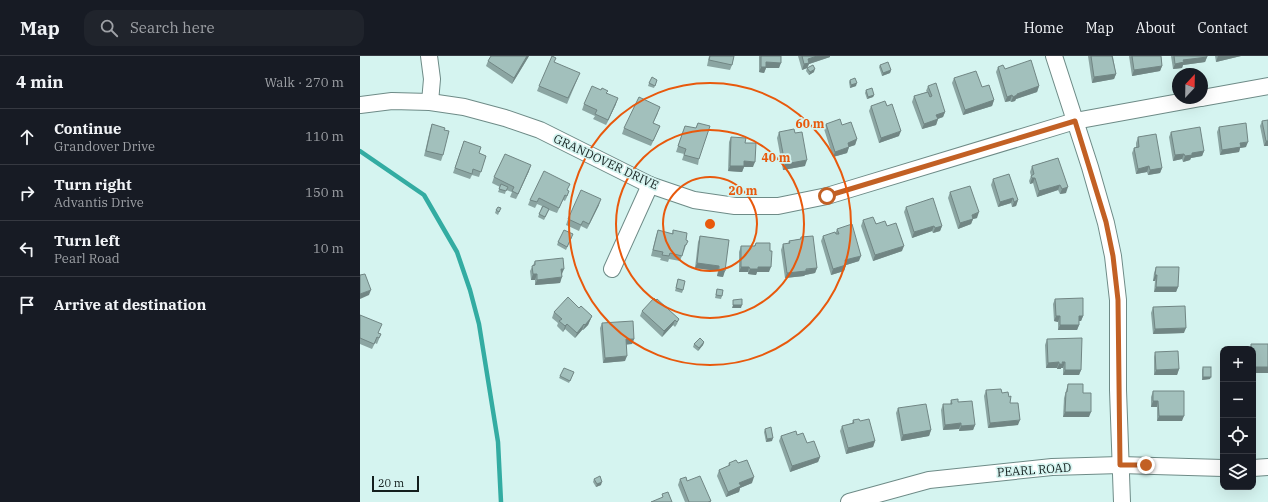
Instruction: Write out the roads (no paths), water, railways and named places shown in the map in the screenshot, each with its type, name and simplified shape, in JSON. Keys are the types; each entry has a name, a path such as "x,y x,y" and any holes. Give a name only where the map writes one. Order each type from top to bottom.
{"street":[{"path":"429,56 432,79 430,102"},
{"path":"1054,56 1106,222 1113,256 1118,300 1120,465 1122,502"},
{"name":"GRANDOVER DRIVE","path":"1208,97 1268,86"},
{"name":"GRANDOVER DRIVE","path":"360,105 392,101 430,102 464,107 505,118 540,130 650,185 694,200 735,206 778,206 827,196 1075,121 1172,103"},
{"path":"612,269 650,185"},
{"name":"PEARL ROAD","path":"849,502 928,480 1052,467 1120,465 1220,468"},
{"path":"1256,468 1268,467"}],"waterway":[{"path":"360,151 424,195 457,252 470,290 479,324 498,442 501,502"}]}
